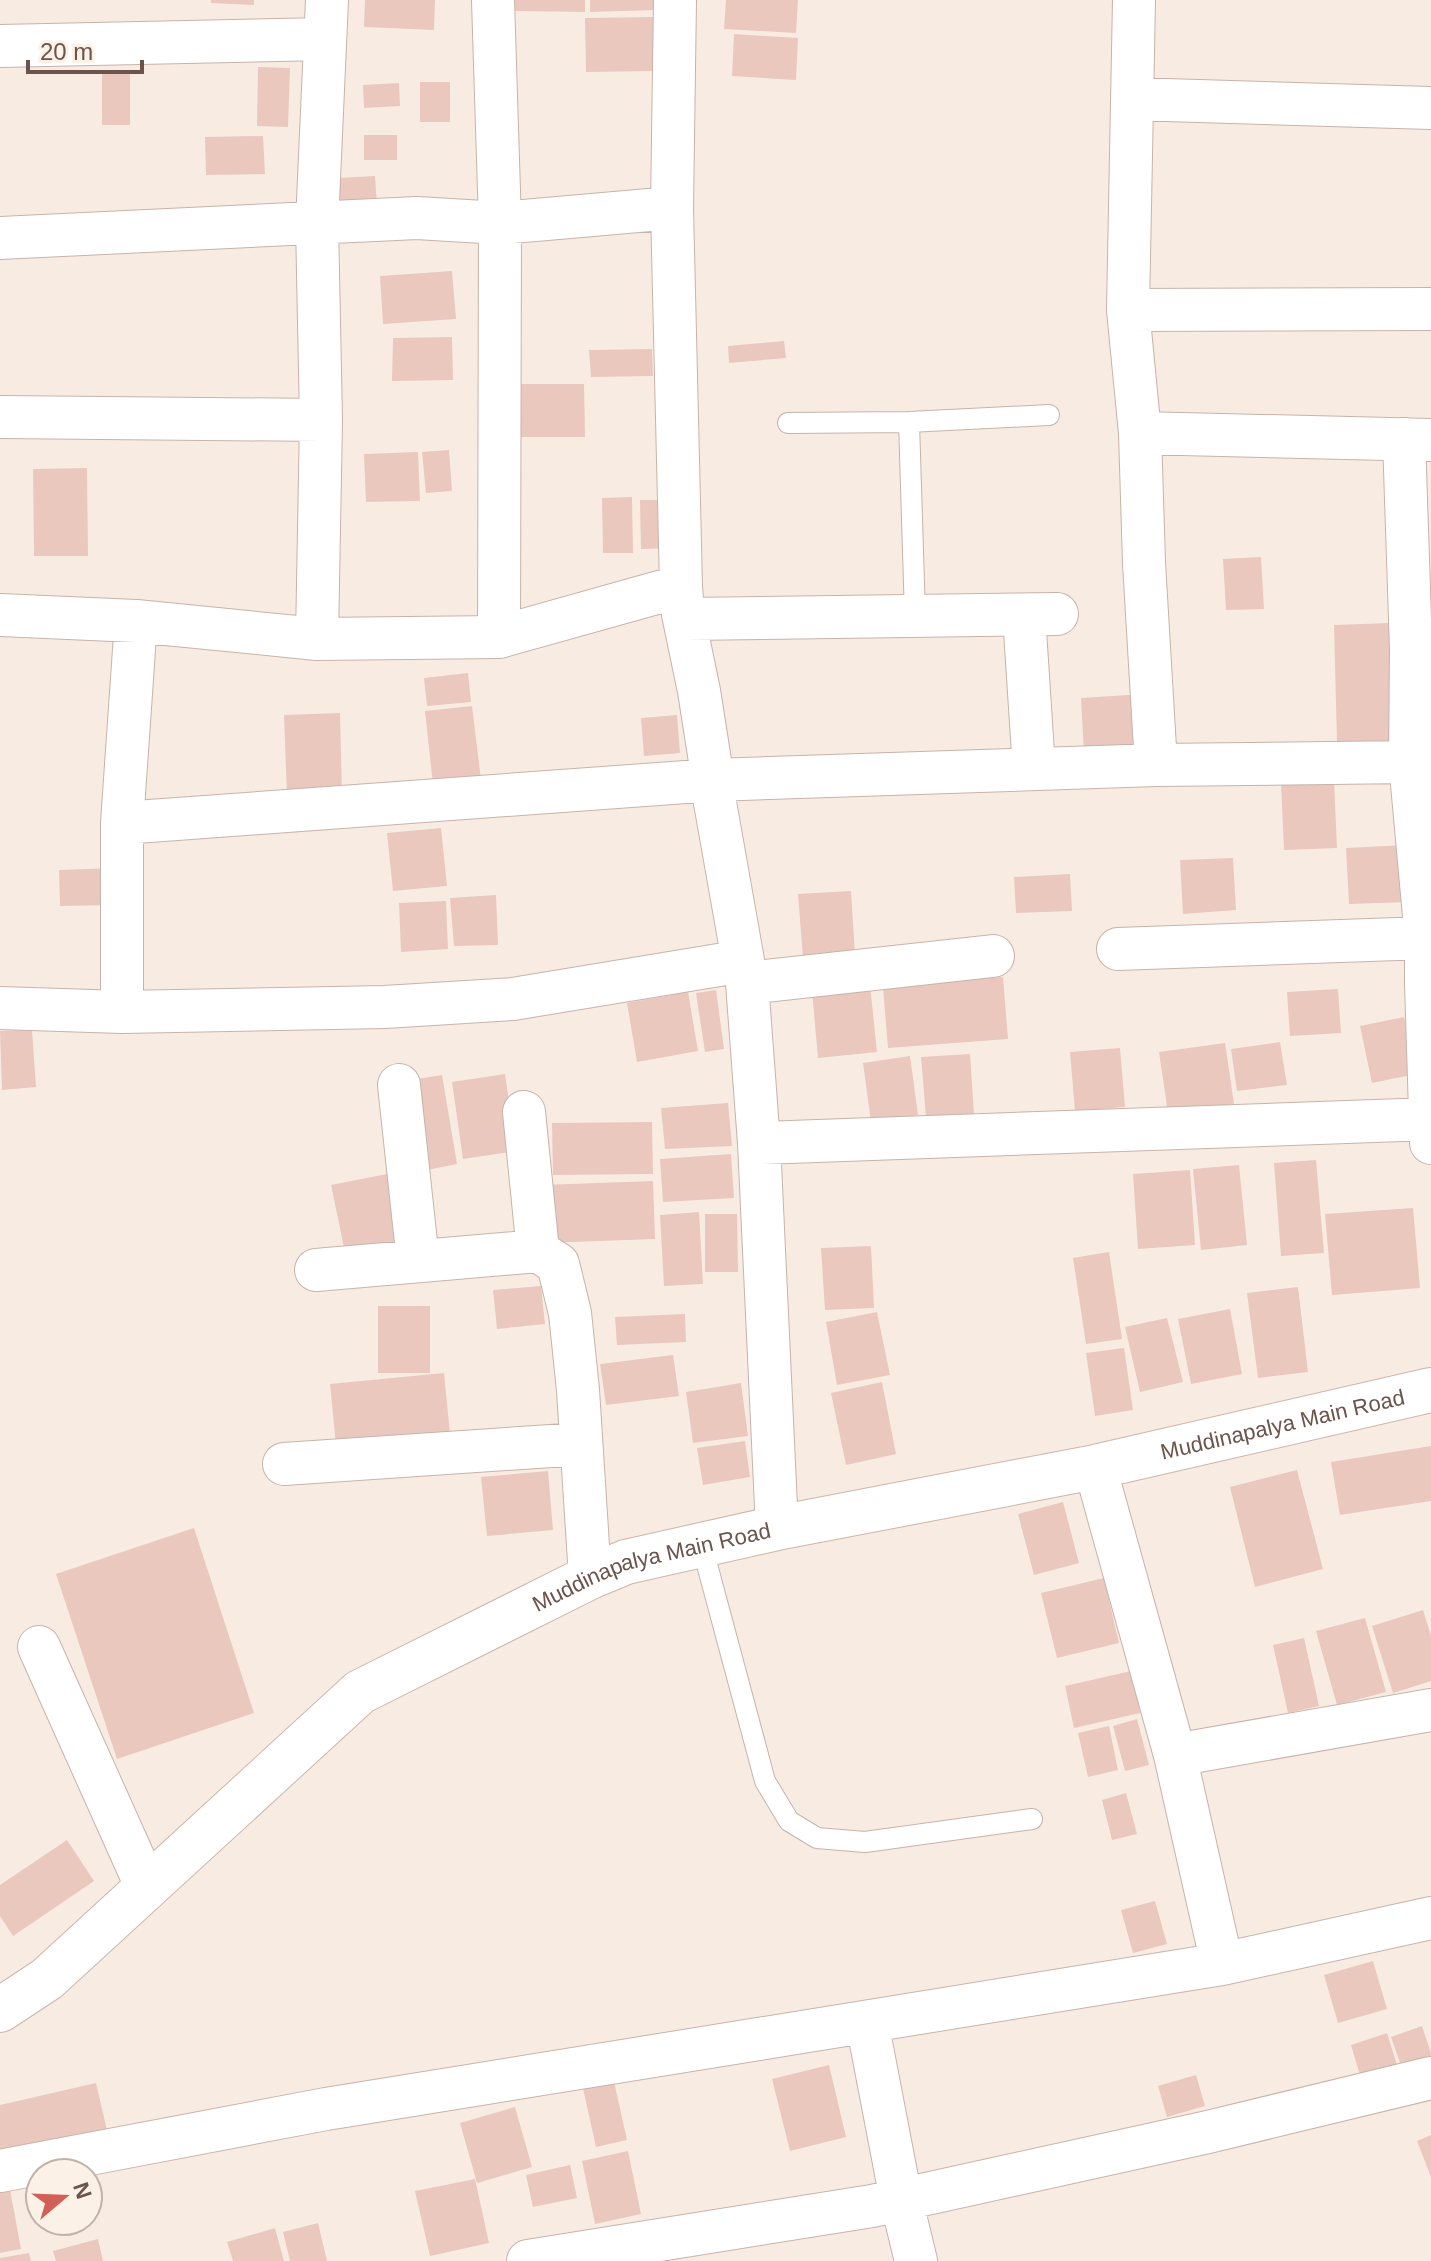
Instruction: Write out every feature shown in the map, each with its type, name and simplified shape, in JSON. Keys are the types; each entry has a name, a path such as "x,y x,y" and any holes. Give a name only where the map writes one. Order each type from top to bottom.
{"street":[{"path":"493,0 500,223 499,637"},
{"path":"675,0 672,208 682,602 745,972 759,1143 777,1528"},
{"path":"1134,0 1128,310 1140,433 1156,765"},
{"path":"0,46 326,20 317,223 321,420 317,639"},
{"path":"1133,99 1431,108"},
{"path":"0,238 417,218 500,223 672,208"},
{"path":"1128,310 1431,309"},
{"path":"0,417 321,420"},
{"path":"1140,433 1417,440 1421,649 1410,762 1425,842 1431,1143"},
{"path":"0,615 136,621 317,639 499,637 682,602 915,616 1041,615 1034,769"},
{"path":"122,1012 122,823 136,621"},
{"path":"122,823 713,780 1156,765 1410,762"},
{"path":"1118,949 1426,938"},
{"path":"0,1008 122,1012 385,1007 513,999 745,972 993,956"},
{"path":"399,1085 418,1261"},
{"path":"524,1112 538,1251"},
{"path":"759,1143 1430,1119"},
{"path":"316,1270 538,1251 558,1264 570,1313 590,1577"},
{"name":"Muddinapalya Main Road","path":"0,2010 47,1979 360,1692 590,1577 626,1562 777,1528 1095,1467 1431,1390"},
{"path":"284,1464 581,1444"},
{"path":"1095,1467 1175,1755 1222,1964"},
{"path":"39,1647 147,1888"},
{"path":"1175,1755 1431,1710"},
{"path":"0,2171 326,2109 1222,1964 1431,1918"},
{"path":"867,2022 916,2261"},
{"path":"528,2261 872,2206 1208,2132 1431,2078"}],"lane":[{"path":"788,423 909,422 1049,415"},
{"path":"909,422 915,616"},
{"path":"702,1546 765,1781 789,1821 817,1838 865,1842 1032,1819"}],"building":[{"path":"211,0 254,0 254,5 211,3"},
{"path":"365,0 435,0 434,30 364,27"},
{"path":"515,0 585,0 585,12 514,11"},
{"path":"590,0 657,0 657,10 590,12"},
{"path":"726,0 798,0 796,33 724,29"},
{"path":"654,17 655,71 586,72 585,18"},
{"path":"734,34 798,38 796,80 732,76"},
{"path":"258,67 290,68 288,127 257,126"},
{"path":"102,73 130,74 130,125 102,125"},
{"path":"420,82 450,82 450,122 420,122"},
{"path":"399,83 400,106 364,108 363,85"},
{"path":"364,135 397,135 397,160 364,160"},
{"path":"263,136 265,174 206,175 205,137"},
{"path":"375,176 377,204 339,205 338,178"},
{"path":"452,271 456,319 383,324 380,276"},
{"path":"452,337 453,380 392,381 393,338"},
{"path":"784,341 786,358 729,363 728,346"},
{"path":"652,349 653,376 591,377 589,350"},
{"path":"507,384 584,384 585,437 508,437"},
{"path":"449,450 452,491 426,493 422,452"},
{"path":"418,452 420,501 366,502 364,454"},
{"path":"87,468 88,556 34,556 33,469"},
{"path":"632,497 633,553 603,553 602,498"},
{"path":"640,500 673,500 674,548 641,549"},
{"path":"1261,557 1264,609 1226,610 1223,559"},
{"path":"1390,623 1394,742 1337,743 1334,625"},
{"path":"468,673 471,702 427,706 424,678"},
{"path":"1144,694 1148,751 1084,754 1081,698"},
{"path":"472,706 481,780 433,785 425,711"},
{"path":"340,713 342,794 287,796 284,715"},
{"path":"677,715 680,753 644,756 641,718"},
{"path":"1334,780 1337,848 1284,850 1281,782"},
{"path":"441,828 447,886 393,891 387,833"},
{"path":"1406,845 1409,902 1349,904 1346,848"},
{"path":"1233,858 1236,910 1183,914 1180,860"},
{"path":"115,868 116,905 60,906 59,870"},
{"path":"1070,874 1072,911 1016,913 1014,877"},
{"path":"851,891 855,954 803,958 798,894"},
{"path":"496,895 498,945 454,946 450,898"},
{"path":"446,901 448,949 401,952 399,903"},
{"path":"1003,977 1008,1039 888,1048 883,988"},
{"path":"870,985 877,1052 818,1058 812,991"},
{"path":"1338,989 1341,1033 1290,1036 1287,992"},
{"path":"716,990 724,1049 705,1052 696,993"},
{"path":"688,992 698,1051 637,1062 627,1003"},
{"path":"1404,1017 1416,1074 1372,1083 1360,1026"},
{"path":"32,1030 36,1087 2,1090 0,1031"},
{"path":"1280,1042 1287,1085 1237,1091 1231,1049"},
{"path":"1225,1043 1234,1104 1168,1113 1159,1052"},
{"path":"1120,1048 1125,1107 1075,1111 1070,1052"},
{"path":"970,1054 974,1114 926,1117 921,1057"},
{"path":"910,1056 918,1115 871,1122 863,1063"},
{"path":"505,1074 516,1151 463,1159 452,1082"},
{"path":"442,1075 457,1164 427,1170 411,1080"},
{"path":"728,1103 732,1146 665,1149 661,1108"},
{"path":"652,1122 653,1174 553,1175 552,1123"},
{"path":"731,1154 734,1198 663,1202 660,1159"},
{"path":"1316,1160 1324,1253 1281,1256 1274,1163"},
{"path":"1239,1165 1247,1245 1201,1250 1193,1169"},
{"path":"1190,1170 1195,1245 1138,1249 1133,1174"},
{"path":"387,1174 402,1246 346,1257 331,1185"},
{"path":"653,1181 655,1239 544,1243 542,1185"},
{"path":"1413,1208 1420,1288 1332,1295 1325,1214"},
{"path":"699,1212 703,1284 664,1286 660,1215"},
{"path":"705,1214 737,1214 738,1272 705,1272"},
{"path":"871,1246 874,1308 825,1310 821,1248"},
{"path":"1109,1252 1122,1339 1086,1344 1073,1258"},
{"path":"541,1286 545,1324 497,1329 493,1290"},
{"path":"1298,1287 1308,1372 1258,1378 1247,1293"},
{"path":"378,1306 430,1306 430,1373 378,1373"},
{"path":"1230,1309 1242,1374 1191,1384 1178,1319"},
{"path":"877,1312 890,1375 837,1385 826,1322"},
{"path":"685,1314 686,1342 617,1345 615,1317"},
{"path":"1167,1318 1183,1382 1140,1392 1125,1327"},
{"path":"1124,1348 1133,1410 1095,1416 1086,1353"},
{"path":"673,1355 679,1396 606,1405 600,1364"},
{"path":"444,1373 451,1444 337,1455 330,1384"},
{"path":"882,1382 896,1454 846,1465 831,1393"},
{"path":"741,1383 748,1436 693,1443 686,1392"},
{"path":"745,1441 750,1477 703,1485 697,1448"},
{"path":"1431,1446 1431,1501 1340,1515 1331,1462"},
{"path":"1297,1470 1323,1569 1255,1587 1230,1487"},
{"path":"548,1471 553,1530 487,1536 481,1477"},
{"path":"1063,1502 1079,1563 1034,1575 1018,1514"},
{"path":"194,1528 254,1713 117,1759 56,1574"},
{"path":"1104,1578 1119,1643 1057,1658 1041,1593"},
{"path":"1423,1610 1431,1636 1431,1681 1393,1693 1372,1626"},
{"path":"1365,1618 1386,1692 1337,1705 1316,1631"},
{"path":"1304,1638 1319,1706 1288,1713 1273,1645"},
{"path":"1131,1671 1140,1713 1074,1728 1065,1686"},
{"path":"1137,1719 1149,1765 1125,1771 1113,1726"},
{"path":"1109,1726 1118,1770 1088,1777 1078,1733"},
{"path":"1126,1793 1137,1834 1112,1840 1102,1800"},
{"path":"67,1840 94,1881 13,1936 0,1916 0,1885"},
{"path":"1155,1901 1167,1944 1133,1953 1121,1910"},
{"path":"1373,1961 1387,2009 1338,2023 1324,1975"},
{"path":"1422,2026 1431,2053 1431,2068 1405,2077 1391,2037"},
{"path":"1387,2033 1402,2081 1365,2092 1351,2045"},
{"path":"829,2065 846,2137 790,2151 772,2079"},
{"path":"1196,2075 1205,2106 1167,2117 1158,2086"},
{"path":"613,2077 627,2140 596,2147 582,2084"},
{"path":"96,2083 109,2139 0,2165 0,2105"},
{"path":"515,2107 532,2167 477,2183 460,2123"},
{"path":"1431,2135 1431,2177 1417,2141"},
{"path":"628,2151 641,2214 595,2224 582,2161"},
{"path":"570,2165 577,2198 533,2207 526,2175"},
{"path":"475,2179 489,2243 430,2256 415,2191"},
{"path":"9,2184 21,2249 0,2253 0,2186"},
{"path":"318,2223 327,2261 290,2261 283,2232"},
{"path":"275,2228 284,2261 233,2261 227,2242"},
{"path":"98,2239 103,2261 56,2261 53,2251"},
{"path":"29,2253 31,2261 0,2261 0,2258"}]}
